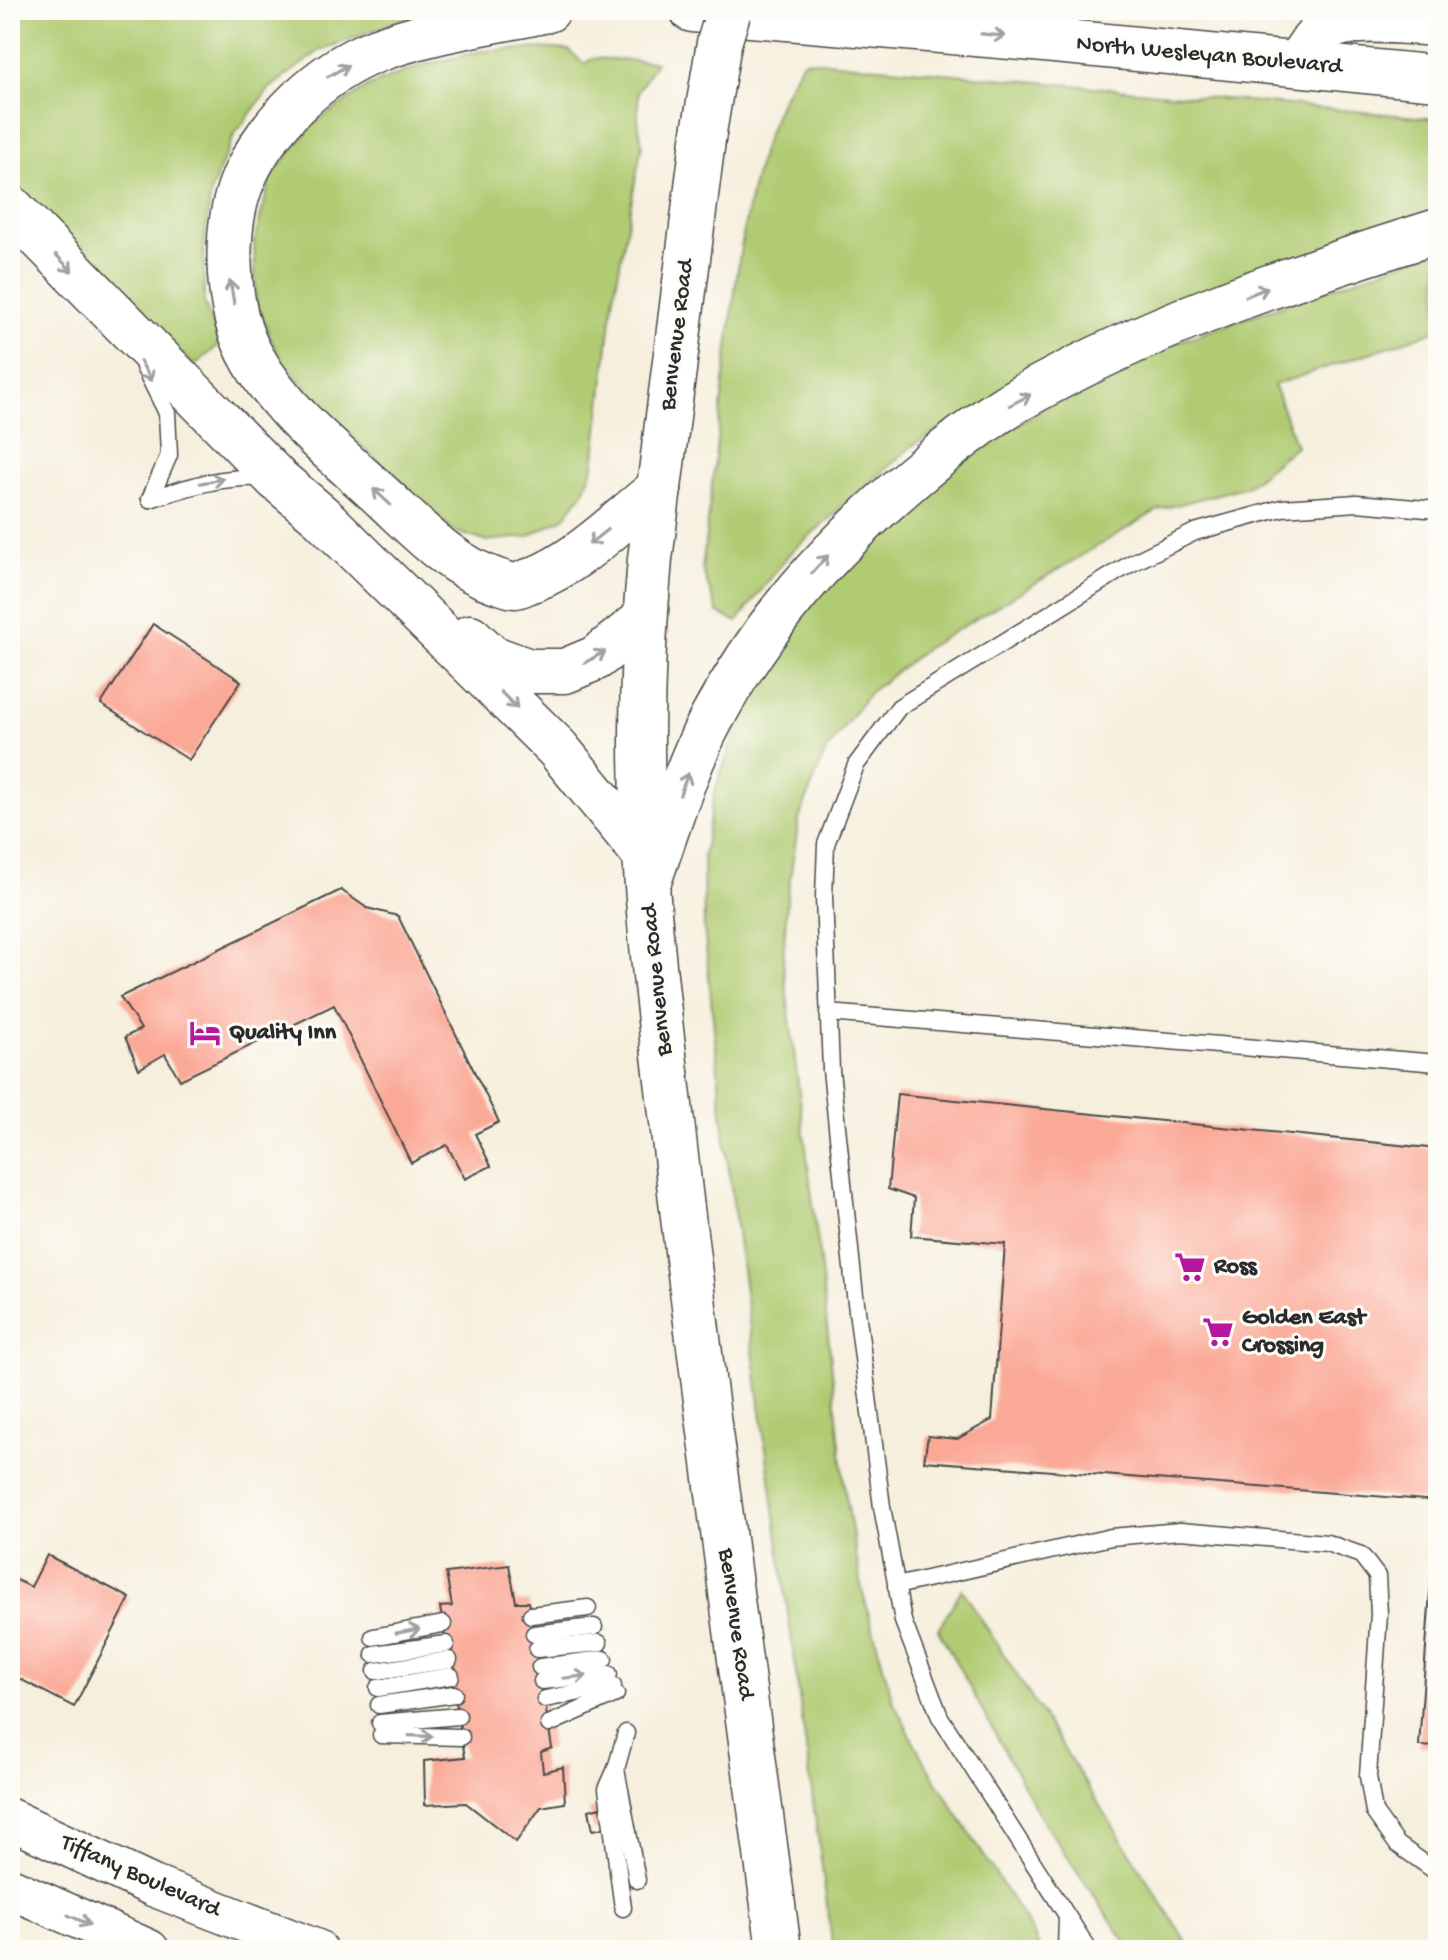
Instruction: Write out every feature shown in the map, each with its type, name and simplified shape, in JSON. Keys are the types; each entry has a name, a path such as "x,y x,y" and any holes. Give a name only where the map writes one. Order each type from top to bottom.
{"main road":[{"path":"548,10 444,32 376,51 324,79 275,126 244,178 231,232 229,283 237,319 252,358 278,395 320,440 438,548 480,575 514,586 557,570 659,489"},
{"name":"North Wesleyan Boulevard","path":"692,10 1438,78"},
{"name":"Benvenue Road","path":"729,10 719,43 704,132 644,620 642,697 647,870 658,998 697,1337 779,1950"},
{"path":"1297,64 1314,39 1327,28 1346,22 1438,24"},
{"path":"10,207 277,479 322,517 557,748 647,870"},
{"path":"647,870 710,722 747,658 778,613 817,566 857,526 952,444 1012,403 1135,341 1305,273 1438,231"},
{"path":"322,517 396,568 491,657 529,671 565,671 596,658 644,620"}],"street":[{"name":"Tiffany Boulevard","path":"10,1819 153,1886 317,1950"},
{"path":"10,1888 149,1950"}],"lane":[{"path":"105,304 150,377 167,413 169,455 150,499 205,481 238,477 277,479"},
{"path":"1089,1950 940,1717 903,1621 882,1507 831,1070 824,897 826,844 856,765 899,707 1130,564 1195,532 1282,508 1357,503 1438,510"},
{"path":"828,1013 1438,1063"},
{"path":"896,1586 1111,1537 1180,1531 1327,1543 1361,1555 1377,1576 1379,1614 1368,1776 1374,1812 1397,1844 1438,1873"},
{"path":"531,1615 588,1608"},
{"path":"443,1624 374,1645 449,1660 377,1688 454,1694"},
{"path":"535,1642 606,1664"},
{"path":"541,1674 606,1664"},
{"path":"545,1699 606,1664"},
{"path":"549,1724 606,1664"},
{"path":"458,1716 380,1729 461,1737"},
{"path":"623,1908 607,1789 626,1733"},
{"path":"616,1769 637,1880"},
{"path":"1066,1950 1067,1915"}],"green space":[{"path":"10,10 427,10 319,51 270,88 234,135 211,191 204,246 204,302 220,344 194,366 10,186"},
{"path":"569,50 584,64 593,58 656,62 638,91 642,144 613,302 594,465 584,491 564,518 527,537 485,541 453,531 359,444 280,360 256,302 254,242 271,177 313,124 369,86 420,66 481,51"},
{"path":"804,60 1438,119 1438,217 1115,331 912,446 790,553 737,622 718,613 702,569 731,320 742,242 758,165 785,93"},
{"path":"1438,250 1438,330 1274,385 1296,446 1247,486 1158,510 925,649 869,693 825,753 799,819 787,899 783,963 845,1490 862,1590 893,1701 923,1760 1033,1933 1040,1950 833,1950 725,1142 704,927 703,856 715,790 738,726 768,663 800,607 940,473 1052,403 1169,345"},
{"path":"962,1589 1191,1950 1131,1950 1041,1818 938,1629"}],"building":[{"path":"153,624 241,681 189,760 101,704"},
{"name":"Quality Inn","path":"341,890 367,908 398,916 499,1122 475,1134 491,1166 465,1179 447,1145 411,1163 334,1005 180,1080 165,1054 139,1069 125,1037 141,1029 120,997"},
{"name":"Golden East Crossing","path":"897,1094 1438,1149 1438,1501 924,1461 928,1436 957,1439 992,1420 1005,1244 911,1236 914,1198 888,1189"},
{"path":"1438,1508 1438,1747 1419,1746"},
{"path":"47,1555 130,1598 74,1707 10,1674 10,1577 31,1587"},
{"path":"509,1565 516,1602 529,1602 552,1748 541,1752 543,1772 563,1767 565,1803 541,1807 516,1842 466,1803 425,1805 424,1761 465,1757 440,1607 452,1606 446,1573"},
{"path":"604,1806 609,1827 593,1830 589,1810"}],"place":[{"name":"Quality Inn","path":"205,1033"},
{"name":"Ross","path":"1190,1267"},
{"name":"Golden East Crossing","path":"1218,1332"}]}
